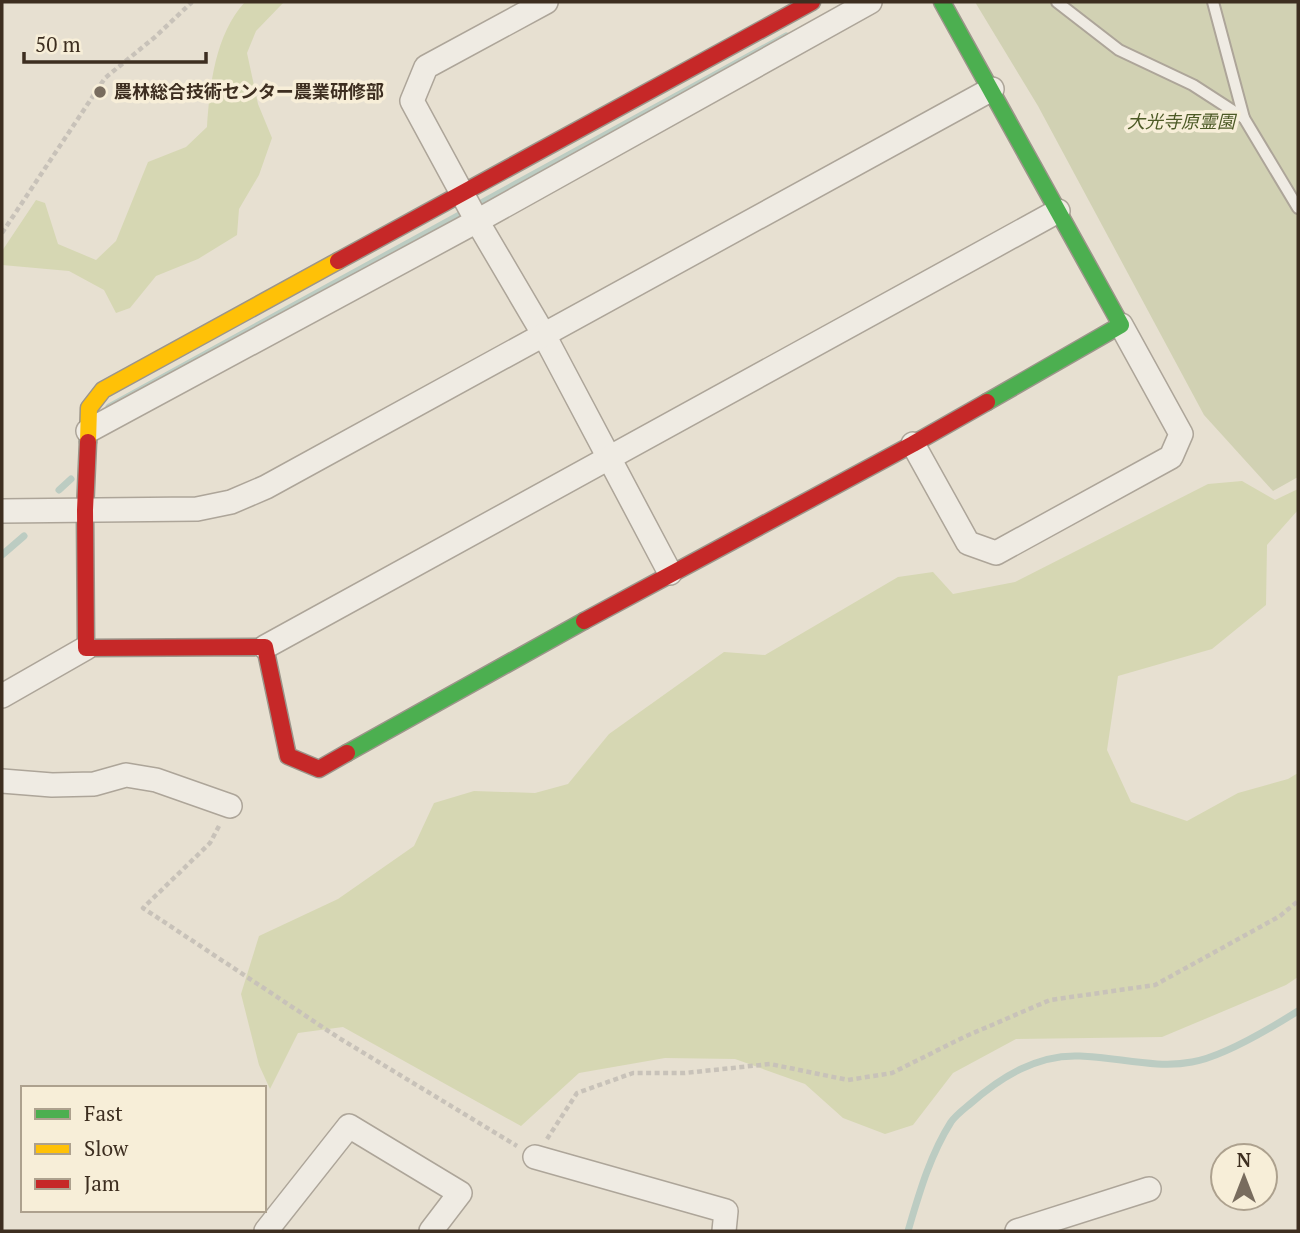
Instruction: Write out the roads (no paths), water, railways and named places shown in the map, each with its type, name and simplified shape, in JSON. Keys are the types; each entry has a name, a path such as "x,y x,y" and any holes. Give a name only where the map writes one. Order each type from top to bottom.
{"street":[{"path":"546,2 426,67 412,101 477,221 544,335 670,572"},
{"path":"86,648 85,510 89,408 103,390 812,2"},
{"path":"88,431 477,221 870,2"},
{"path":"913,444 968,543 996,553 1171,457 1181,434 942,2"},
{"path":"2,511 197,509 231,502 266,486 992,89"},
{"path":"2,696 86,648 265,647 1058,211"},
{"path":"265,647 288,756 319,769 670,572 913,444 1121,325"},
{"path":"2,781 52,785 94,784 126,775 156,780 230,806"},
{"path":"266,1231 349,1126 460,1194 431,1231"},
{"path":"535,1157 726,1211 724,1231"},
{"path":"1017,1231 1149,1189"}],"lane":[{"path":"1057,2 1119,51 1193,85 1244,118"},
{"path":"1213,2 1244,118 1298,208"}],"waterway":[{"path":"109,407 786,36"},
{"path":"59,490 71,479"},
{"path":"2,555 24,536"},
{"path":"908,1231 931,1161 951,1122 1007,1076 1034,1063 1064,1056 1165,1064 1192,1062 1232,1048 1298,1011"}],"place":[{"name":"農林総合技術センター農業研修部","path":"100,92"}],"park label":[{"name":"大光寺原霊園","path":"1181,122"}]}
